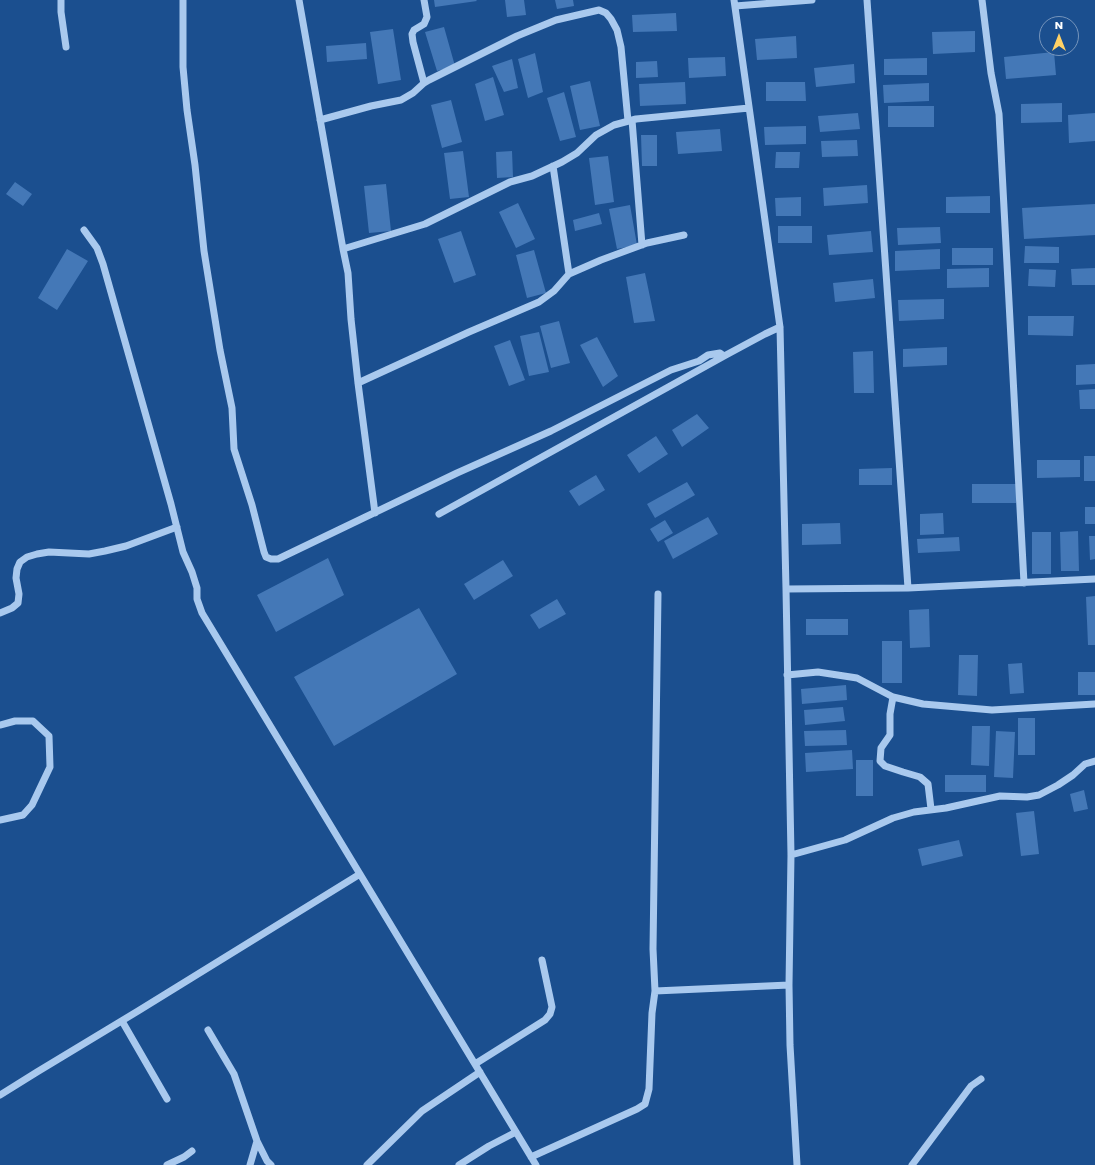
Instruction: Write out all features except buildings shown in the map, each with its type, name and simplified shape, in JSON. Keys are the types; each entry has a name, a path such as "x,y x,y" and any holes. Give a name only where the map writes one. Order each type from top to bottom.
{"street":[{"path":"61,0 61,12 66,47"},
{"path":"183,0 183,67 204,251 220,350 232,408 234,449 266,556 271,559 278,559 457,473 550,431 671,370 698,361 708,355 720,354 724,356"},
{"path":"299,0 349,286 358,383 375,513"},
{"path":"424,0 427,17 424,24 414,30 412,34 412,42 424,83"},
{"path":"797,1165 790,1045 789,985 791,855 780,327 734,3 812,0"},
{"path":"867,0 908,588"},
{"path":"982,0 991,73 999,114 1024,583"},
{"path":"320,120 371,106 401,100 424,83 517,36 556,20 599,10 606,13 611,19 617,30 621,47 630,120 642,245"},
{"path":"343,249 425,224 510,182 532,176 577,153 596,135 614,125 630,120 749,108"},
{"path":"553,166 569,274"},
{"path":"84,230 97,248 103,264 183,552 197,588 197,599 202,613 536,1165"},
{"path":"358,383 469,332 539,302 554,291 569,274 642,245 684,235"},
{"path":"439,514 724,356 780,327"},
{"path":"0,613 12,608 18,603 19,594 16,578 17,569 20,562 27,557 49,552 89,554 105,551 126,546 177,527"},
{"path":"786,589 908,588 1095,579"},
{"path":"531,1158 637,1109 645,1104 650,1090 652,1013 655,991 653,949 658,594"},
{"path":"787,674 818,672 857,678 893,697 923,704 992,710 1095,704"},
{"path":"893,697 890,714 890,735 881,748 880,762 885,766 920,777 928,784 931,809"},
{"path":"0,725 15,721 33,721 49,736 50,768 32,804 23,815 0,820"},
{"path":"791,855 845,840 893,818 914,812 946,808 1000,796 1027,797 1038,794 1058,785 1073,775 1084,764 1095,761"},
{"path":"0,1095 360,874"},
{"path":"475,1064 546,1020 550,1014 552,1007 542,960"},
{"path":"655,991 789,985"},
{"path":"122,1021 168,1099"},
{"path":"208,1030 234,1074 257,1141 267,1161 271,1165"},
{"path":"368,1165 422,1111 480,1072"},
{"path":"912,1165 971,1086 981,1079"},
{"path":"459,1165 489,1146 516,1132"},
{"path":"250,1165 257,1141"},
{"path":"167,1165 184,1157 192,1151"}]}
